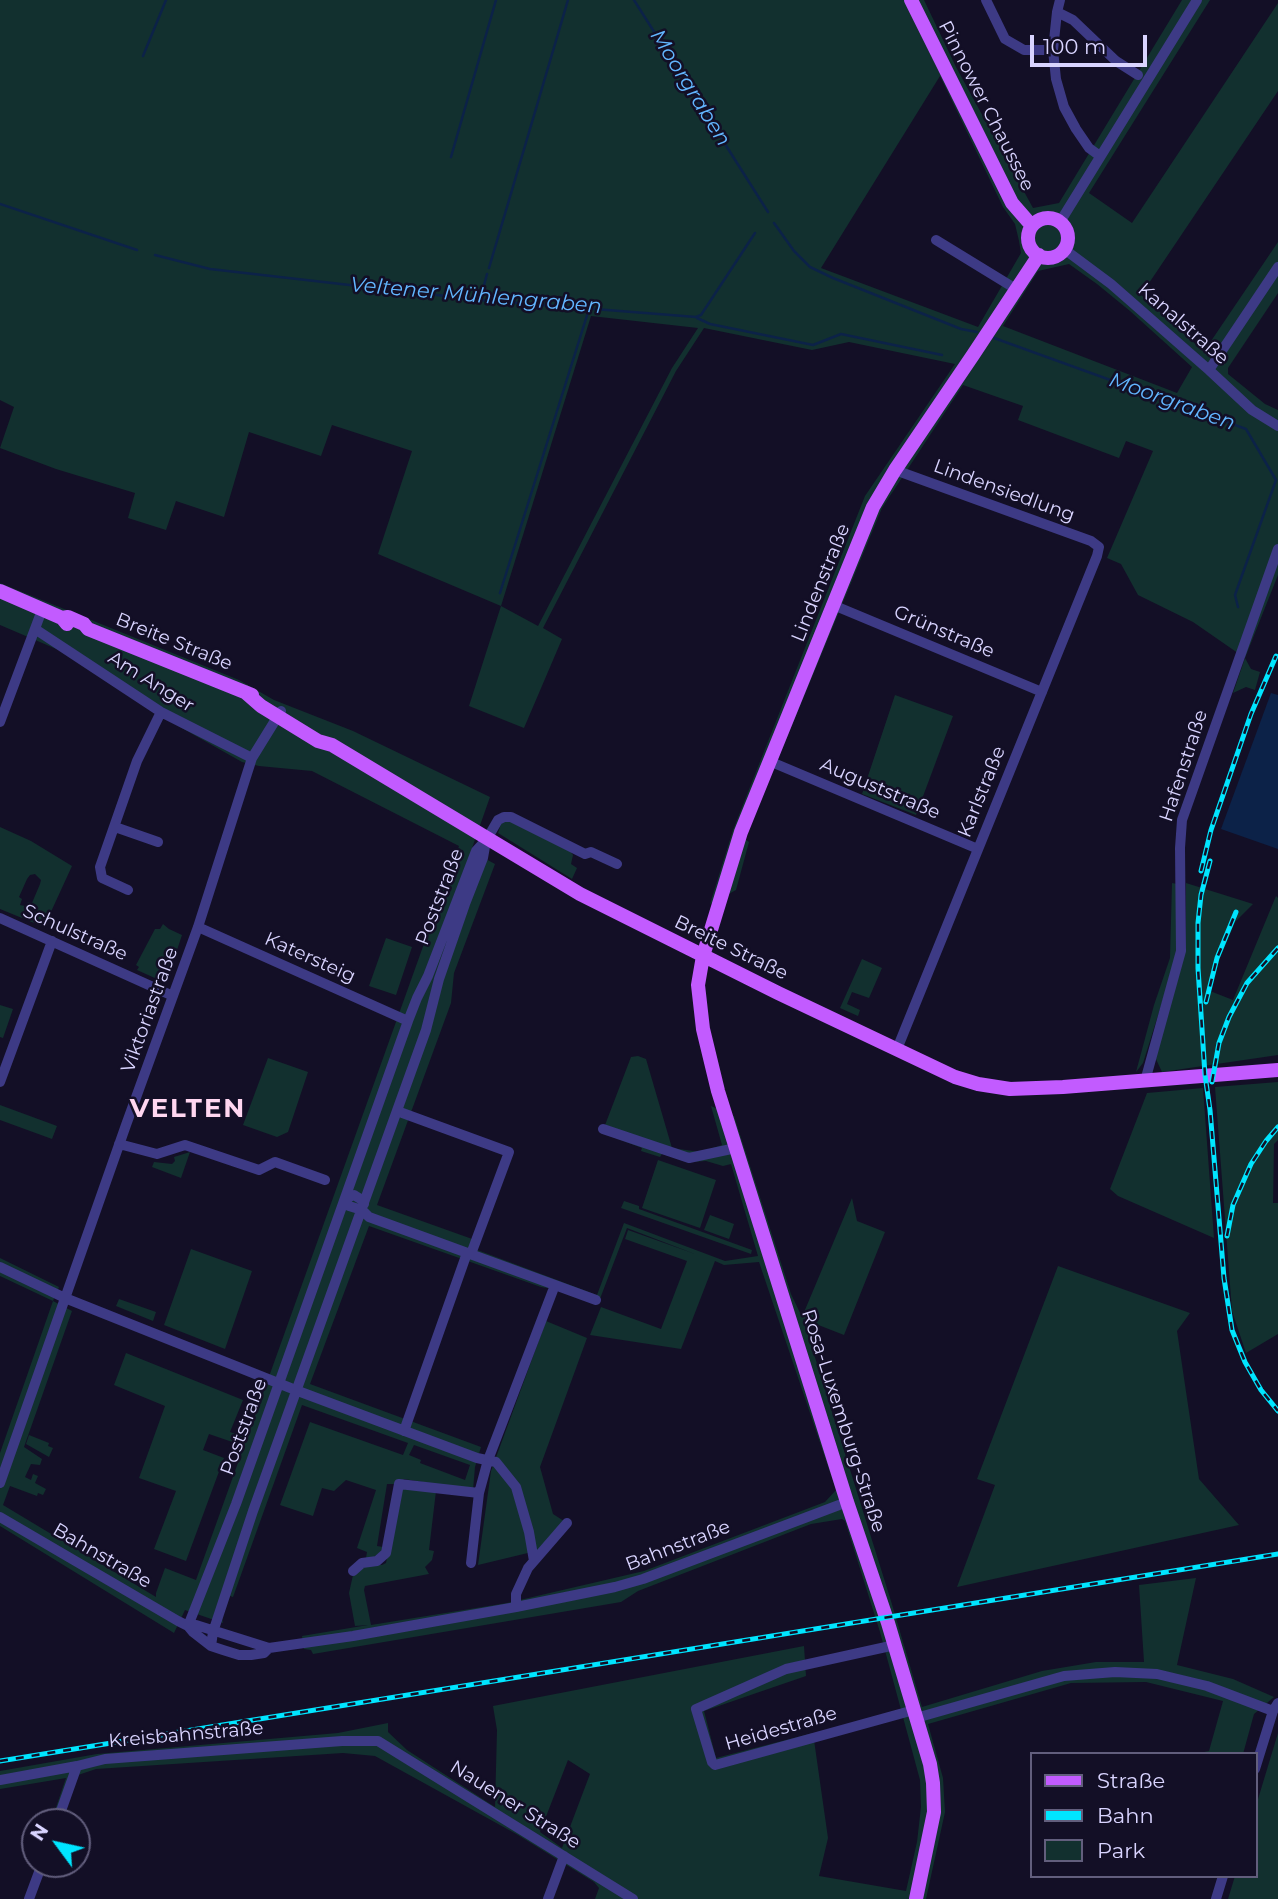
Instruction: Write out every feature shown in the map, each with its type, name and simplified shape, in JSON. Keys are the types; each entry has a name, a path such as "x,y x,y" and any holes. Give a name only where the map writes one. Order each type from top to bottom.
{"main road":[{"name":"Pinnower Chaussee","path":"911,0 1008,194 1032,226"},
{"path":"1049,218 1060,222 1068,238 1064,249 1050,257 1034,252 1028,236 1032,226 1049,218"},
{"name":"Lindenstraße","path":"703,956 741,832 873,507 1039,255"},
{"name":"Breite Straße","path":"0,592 62,618 65,624 82,630 88,629 245,692 261,706 279,714 318,741 332,746 580,894 955,1077 1010,1089 1278,1070"},
{"name":"Rosa-Luxemburg-Straße","path":"703,956 698,985 703,1029 718,1091 847,1502 895,1645 930,1764 934,1812 916,1899"}],"street":[{"path":"986,0 1006,39 1024,50 1053,50"},
{"path":"1060,0 1053,50 1056,79 1064,107 1076,129 1089,148 1100,156"},
{"path":"1060,222 1197,0"},
{"path":"1057,12 1073,20 1116,61 1138,75"},
{"path":"936,240 1016,289"},
{"name":"Kanalstraße","path":"1064,249 1100,274 1252,410 1278,426"},
{"path":"1209,370 1278,267"},
{"name":"Lindensiedlung","path":"895,470 1091,541 1099,547"},
{"name":"Karlstraße","path":"897,1049 1099,547"},
{"name":"Hafenstraße","path":"1145,1081 1181,951 1182,820 1278,550"},
{"name":"Grünstraße","path":"833,605 1042,692"},
{"path":"0,722 43,610"},
{"name":"Am Anger","path":"35,629 161,712 253,758"},
{"path":"128,890 102,878 100,867 138,761 161,712"},
{"name":"Viktoriastraße","path":"0,1483 198,927 253,758 279,714"},
{"name":"Auguststraße","path":"769,761 978,849"},
{"path":"487,839 499,820 511,817 585,854 591,852 617,864"},
{"path":"115,827 158,842"},
{"name":"Poststraße","path":"188,1626 236,1504 408,1021 476,851 487,839"},
{"name":"Poststraße","path":"214,1632 253,1511 427,1028 439,979 483,859 487,839"},
{"name":"Schulstraße","path":"0,918 173,996"},
{"name":"Katersteig","path":"198,927 408,1021 414,1032 421,1033 427,1028"},
{"path":"0,1082 52,941"},
{"path":"397,1111 509,1152 404,1431"},
{"path":"603,1129 689,1158 736,1148"},
{"path":"120,1144 157,1154 185,1144 259,1170 275,1162 321,1179"},
{"path":"345,1199 354,1195 362,1200 369,1217 596,1300"},
{"path":"0,1267 65,1298 298,1391 477,1458 496,1462 516,1487 534,1561"},
{"path":"471,1563 479,1493 488,1460 555,1285"},
{"path":"353,1571 362,1563 377,1561 386,1553 399,1484 479,1493"},
{"name":"Bahnstraße","path":"188,1626 196,1625 269,1648 516,1607 643,1579 847,1502"},
{"name":"Bahnstraße","path":"0,1517 188,1626 211,1646 239,1655 264,1653 269,1648"},
{"path":"516,1607 516,1594 528,1568 566,1523"},
{"path":"211,1646 214,1632"},
{"name":"Heidestraße","path":"895,1645 786,1670 696,1709 715,1765 915,1714"},
{"path":"915,1714 1064,1676 1115,1672 1157,1674 1208,1686 1275,1707 1257,1763"},
{"name":"Kreisbahnstraße","path":"0,1780 105,1759 342,1741 378,1741"},
{"name":"Nauener Straße","path":"378,1741 634,1899"},
{"path":"62,1808 77,1766"},
{"path":"548,1899 564,1856"},
{"path":"29,1899 37,1878"},
{"path":"1216,1899 1222,1878"}],"green space":[{"path":"0,0 924,0 956,67 1033,208 1059,203 1182,0 1210,0 1089,193 1132,223 1278,3 1278,91 1141,295 1201,349 1207,347 1278,242 1278,293 1228,368 1228,374 1265,404 1278,410 1278,575 1245,658 1193,622 1138,595 1121,564 1107,558 1153,451 1126,441 1119,458 1018,420 1023,406 963,385 882,508 745,839 749,842 736,890 710,904 733,830 865,496 955,364 849,342 812,350 704,328 676,371 543,628 562,639 524,728 469,706 501,606 378,554 412,451 332,425 321,456 249,432 224,517 176,501 166,530 128,518 135,493 56,469 0,448 14,407 0,400","holes":["940,76 1003,207 1015,224 1021,253 978,327 821,268","1069,264 1130,311 1192,367 1177,393 1003,326 1038,271","591,316 698,328 672,368 538,626 501,606"]},
{"path":"0,583 239,680 274,700 353,731 490,797 471,851 495,864 454,973 451,1003 377,1205 475,1240 472,1248 597,1295 624,1223 725,1261 758,1256 731,1164 723,1166 706,1161 691,1162 662,1154 660,1157 602,1133 631,1057 646,1059 672,1148 700,1152 722,1145 711,1106 734,1116 791,1294 802,1317 852,1198 857,1221 885,1232 844,1335 803,1319 922,1707 1042,1671 1096,1662 1144,1662 1139,1585 1196,1578 1177,1665 1233,1679 1274,1697 1254,1714 1244,1752 1204,1752 1209,1751 1223,1701 1146,1682 1071,1683 928,1724 943,1778 945,1812 926,1899 595,1899 599,1888 594,1882 518,1835 375,1756 343,1753 96,1769 78,1775 66,1808 56,1808 66,1778 0,1789 0,1771 97,1754 338,1733 388,1723 388,1732 407,1750 495,1807 497,1730 493,1706 804,1646 806,1676 704,1711 716,1758 813,1733 828,1838 819,1876 906,1891 917,1842 921,1807 920,1780 880,1632 845,1521 842,1519 811,1524 638,1591 621,1602 313,1654 311,1650 304,1649 302,1636 368,1625 355,1626 349,1593 353,1575 366,1565 386,1563 402,1486 436,1491 429,1550 434,1551 432,1560 425,1567 429,1574 365,1586 371,1625 507,1603 644,1571 825,1502 836,1490 759,1262 724,1265 715,1261 681,1349 590,1335 601,1307 661,1329 687,1261 625,1239 628,1230 695,1254 627,1228 598,1304 559,1290 541,1287 369,1226 310,1384 481,1447 475,1467 473,1490 404,1479 399,1484 387,1484 377,1546 383,1547 382,1551 371,1559 366,1558 367,1552 357,1548 376,1490 346,1480 334,1491 322,1488 313,1516 280,1505 310,1422 403,1455 408,1443 302,1405 233,1597 230,1596 222,1618 223,1623 185,1610 174,1633 0,1526 0,1453 53,1301 72,1311 24,1447 42,1459 40,1465 31,1464 25,1477 31,1480 33,1474 38,1476 35,1483 46,1489 43,1495 38,1493 37,1496 10,1486 3,1505 156,1597 165,1568 196,1580 244,1446 209,1434 203,1450 224,1458 186,1561 154,1549 176,1491 139,1478 165,1406 114,1385 126,1353 243,1400 230,1432 247,1438 459,846 312,771 242,762 157,714 68,654 0,625","holes":["414,1445 470,1465 465,1480 420,1463 421,1460 409,1455","568,1760 590,1774 562,1848 540,1832"]},
{"path":"1245,658 1251,669 1260,672 1255,690 1246,687 1233,693"},
{"path":"895,695 953,716 916,815 862,794"},
{"path":"505,821 511,821 570,851 573,855 571,864 577,868 572,879 498,833"},
{"path":"0,827 31,841 72,866 44,927 0,909","holes":["35,874 41,880 32,903 20,905 22,899 19,897 30,875"]},
{"path":"1172,883 1177,884 1176,958 1143,1063 1136,1072 1170,958"},
{"path":"1186,883 1253,904 1235,922 1210,991 1233,1000 1276,896 1278,898 1278,1055 1162,1072 1155,1057 1186,946"},
{"path":"163,924 182,935 166,983 137,970 139,967 136,965 155,929 160,929"},
{"path":"386,938 412,947 396,995 369,986"},
{"path":"862,959 882,968 869,998 852,992 847,1004 860,1010 858,1016 840,1008"},
{"path":"0,1005 13,1009 3,1038 0,1037"},
{"path":"268,1058 308,1072 288,1132 277,1137 243,1125"},
{"path":"1278,1082 1278,1140 1274,1144 1273,1203 1278,1203 1278,1334 1246,1353 1232,1311 1215,1087"},
{"path":"1203,1088 1214,1238 1118,1196 1110,1189 1147,1093"},
{"path":"0,1105 57,1126 52,1139 0,1120"},
{"path":"190,1152 181,1178 152,1167 154,1162 172,1164 174,1157"},
{"path":"658,1160 716,1180 700,1228 642,1208"},
{"path":"624,1201 639,1206 639,1209 752,1250 751,1254 621,1208"},
{"path":"710,1215 734,1224 729,1239 704,1230"},
{"path":"191,1249 252,1271 225,1349 164,1325"},
{"path":"0,1258 59,1287 53,1301 0,1276"},
{"path":"1058,1266 1190,1313 1177,1331 1199,1479 1239,1525 957,1587 995,1485 977,1479"},
{"path":"119,1299 156,1312 153,1321 116,1306"},
{"path":"546,1321 587,1338 540,1467 553,1514 567,1523 534,1561 532,1552 478,1565 491,1471"},
{"path":"29,1435 49,1443 48,1446 53,1448 49,1457 26,1444"},
{"path":"1278,1733 1278,1899 1228,1899 1234,1878 1257,1878 1257,1802"}],"water":[{"path":"1271,693 1278,695 1278,849 1221,829"}],"waterway":[{"path":"143,56 166,0"},
{"path":"451,157 496,0"},
{"path":"489,268 568,0"},
{"name":"Moorgraben","path":"634,0 768,212"},
{"name":"Veltener Mühlengraben","path":"0,204 137,250"},
{"name":"Moorgraben","path":"774,223 794,251 810,267 961,329 977,332"},
{"name":"Veltener Mühlengraben","path":"155,255 210,269 480,300 696,317 701,315 755,233"},
{"path":"480,300 487,274"},
{"path":"500,593 589,309"},
{"path":"697,318 710,324 813,345 841,334 942,355"},
{"name":"Moorgraben","path":"994,338 1246,429 1276,480 1235,595 1238,607"}],"railway":[{"path":"1201,871 1211,830 1251,714 1276,656"},
{"path":"1210,861 1201,895 1198,968 1224,1278 1232,1330 1245,1362 1261,1390 1278,1411"},
{"path":"1206,1002 1217,958 1236,912"},
{"path":"1212,1082 1219,1043 1229,1017 1247,983 1278,948"},
{"path":"1227,1236 1233,1205 1251,1164 1278,1127"},
{"path":"0,1761 1278,1554"}],"district":[{"name":"VELTEN","path":"188,1109"}]}
